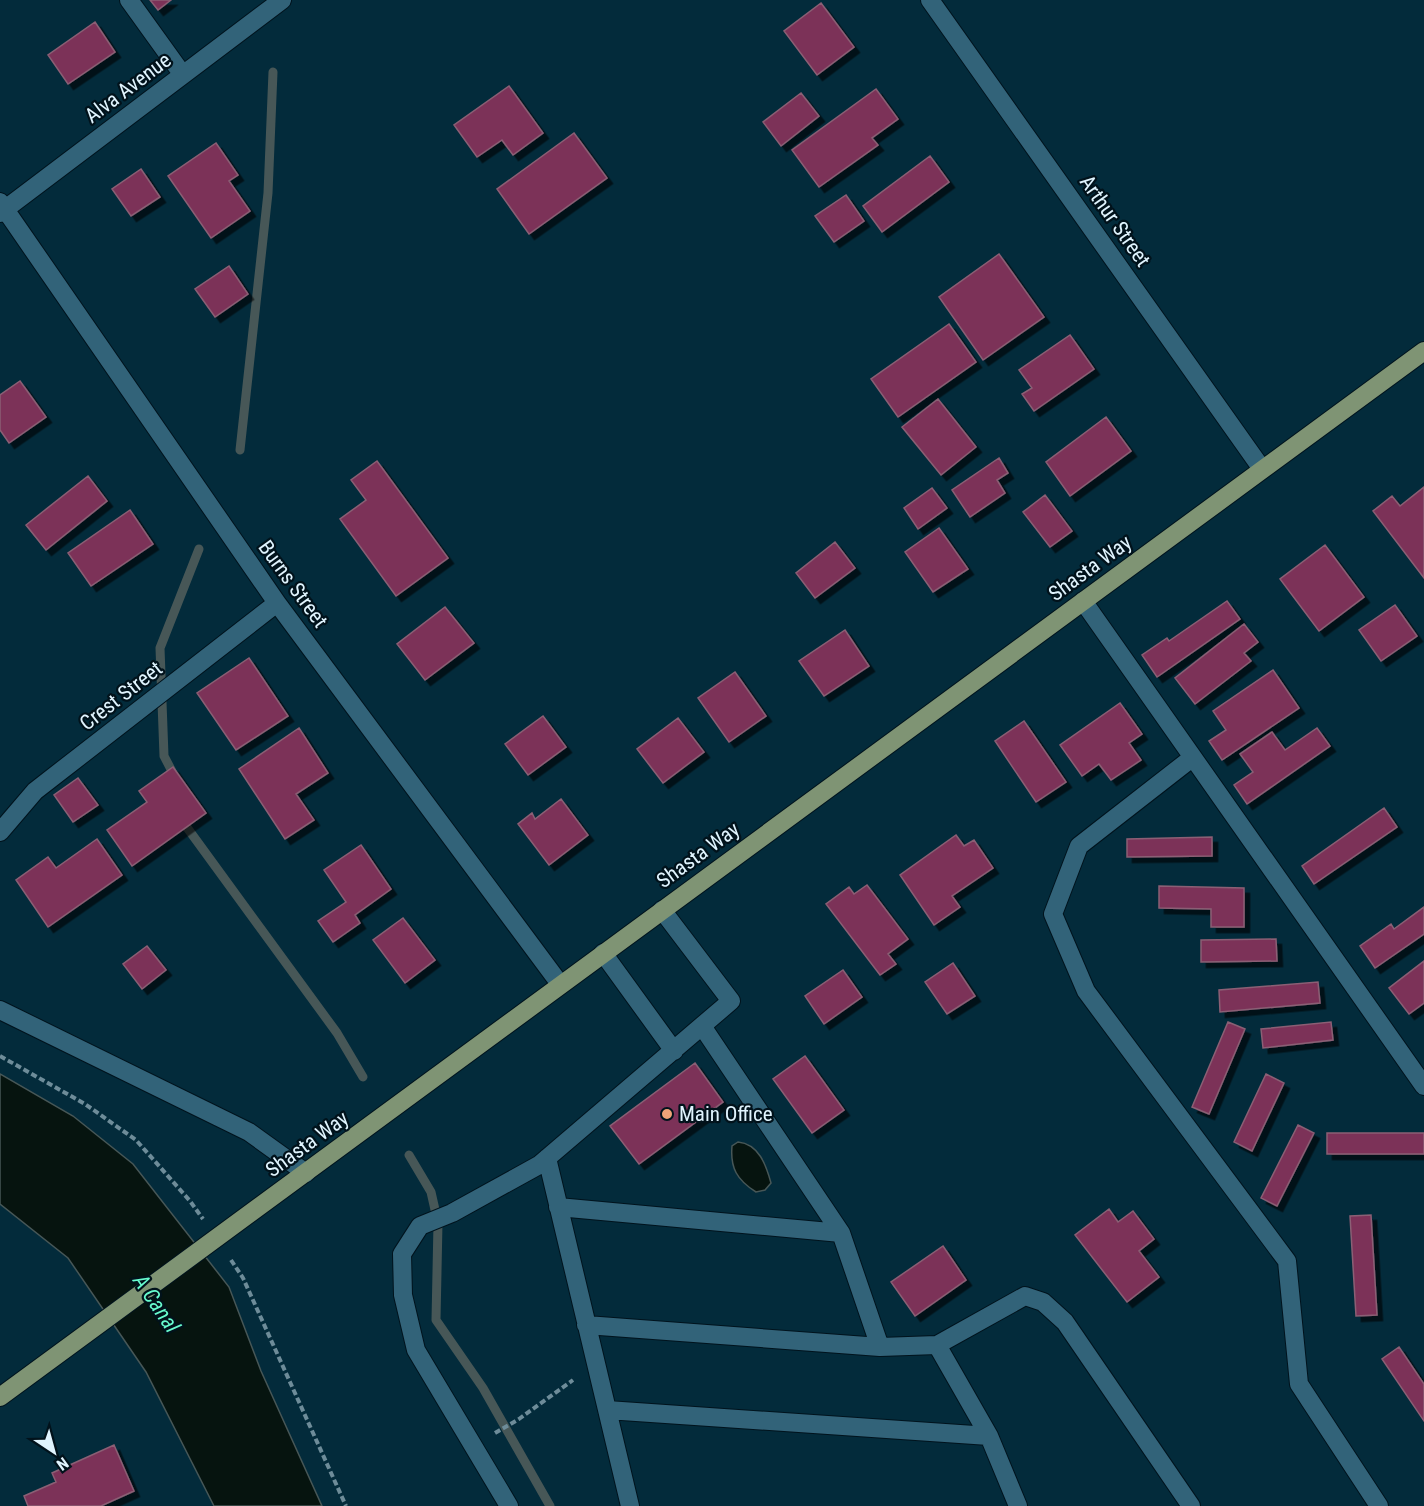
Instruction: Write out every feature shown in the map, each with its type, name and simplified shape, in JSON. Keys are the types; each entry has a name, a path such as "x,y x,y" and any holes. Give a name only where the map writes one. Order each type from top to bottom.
{"main road":[{"name":"Shasta Way","path":"0,1397 206,1243 306,1173 560,984 1424,352"}],"street":[{"path":"129,0 183,75"},
{"name":"Alva Avenue","path":"2,208 282,0"},
{"name":"Arthur Street","path":"930,0 1262,469"},
{"name":"Burns Street","path":"2,208 278,603 560,984"},
{"path":"1083,601 1424,1086"},
{"name":"Crest Street","path":"0,832 35,791 278,603"},
{"path":"1192,758 1079,846 1053,914 1086,991 1287,1261 1299,1384 1379,1506"},
{"path":"509,1506 416,1350 403,1295 402,1254 420,1226 452,1214 539,1165 731,1001 662,910"},
{"path":"603,953 674,1051"},
{"path":"0,1010 249,1132 306,1173"},
{"path":"702,1026 842,1233 880,1347"},
{"path":"547,1158 630,1506"},
{"path":"558,1207 842,1233"},
{"path":"586,1325 880,1347 937,1345 1025,1296 1043,1302 1065,1322 1191,1506"},
{"path":"937,1345 989,1436 1018,1506"},
{"path":"607,1410 989,1436"}],"path":[{"path":"493,1435 596,1364"}],"water":[{"name":"A Canal","path":"0,1074 73,1116 133,1164 229,1287 261,1371 322,1506 214,1506 146,1372 68,1258 0,1204"},
{"path":"738,1142 756,1151 767,1169 771,1183 765,1190 756,1192 736,1173 732,1161 732,1146"}],"building":[{"path":"150,0 171,0 158,10"},
{"path":"821,3 854,47 817,75 784,31"},
{"path":"95,22 115,52 68,84 48,55"},
{"path":"509,86 543,133 513,155 502,140 477,157 454,125"},
{"path":"876,89 898,119 872,138 878,145 819,187 792,150"},
{"path":"801,93 819,116 781,146 763,122"},
{"path":"574,133 607,178 529,234 497,189"},
{"path":"216,143 238,175 229,181 250,211 211,238 168,176"},
{"path":"930,156 949,182 882,232 863,206"},
{"path":"141,169 160,197 131,216 112,189"},
{"path":"846,195 864,221 834,242 815,216"},
{"path":"999,254 1044,317 983,360 939,297"},
{"path":"229,266 248,294 215,317 195,289"},
{"path":"949,324 976,362 898,417 871,379"},
{"path":"1070,335 1094,369 1034,411 1022,394 1032,388 1019,370"},
{"path":"20,381 46,417 9,443 0,430 0,395"},
{"path":"938,399 976,447 941,475 902,427"},
{"path":"1106,417 1131,451 1070,496 1046,462"},
{"path":"999,458 1008,473 997,480 1005,493 970,517 952,490"},
{"path":"377,461 448,558 396,596 340,519 366,500 351,480"},
{"path":"88,476 107,501 46,550 26,525"},
{"path":"1424,487 1424,578 1373,511 1392,496 1400,506"},
{"path":"932,488 947,508 918,529 904,508"},
{"path":"1045,495 1072,531 1050,547 1023,512"},
{"path":"130,510 153,544 91,586 68,553"},
{"path":"939,528 968,569 933,592 905,552"},
{"path":"835,542 855,568 815,598 796,573"},
{"path":"1325,545 1364,597 1319,631 1280,579"},
{"path":"1227,601 1240,619 1157,677 1142,655 1167,638 1169,641"},
{"path":"1395,605 1417,636 1381,661 1359,630"},
{"path":"445,607 474,643 425,680 397,644"},
{"path":"1244,624 1258,642 1244,653 1251,661 1195,704 1175,678"},
{"path":"845,630 869,666 824,696 799,661"},
{"path":"249,658 288,716 236,750 197,693"},
{"path":"1273,670 1299,708 1222,760 1209,741 1226,730 1213,711"},
{"path":"735,672 766,716 729,742 698,698"},
{"path":"1120,703 1142,734 1129,743 1141,760 1111,780 1099,764 1082,776 1060,745"},
{"path":"543,716 566,747 528,775 505,744"},
{"path":"678,718 704,752 663,783 637,749"},
{"path":"1024,721 1066,782 1036,802 995,741"},
{"path":"299,728 328,773 296,794 314,820 285,839 239,769"},
{"path":"1317,728 1330,746 1247,804 1234,785 1253,772 1240,754 1272,732 1285,750"},
{"path":"173,767 206,813 132,866 107,830 147,802 139,791"},
{"path":"78,778 98,805 73,822 54,795"},
{"path":"561,799 588,835 549,865 518,824 532,813 535,819"},
{"path":"1384,808 1397,827 1314,884 1302,866"},
{"path":"956,835 964,846 974,840 993,868 952,896 960,907 934,925 900,875"},
{"path":"1212,837 1212,856 1127,857 1127,839"},
{"path":"97,839 122,875 48,927 16,880 48,857 56,868"},
{"path":"361,845 391,889 355,915 360,923 333,942 318,921 346,902 324,870"},
{"path":"867,885 908,939 888,954 896,964 880,975 826,904 849,887 854,894"},
{"path":"1159,886 1244,888 1244,927 1211,927 1211,909 1159,908"},
{"path":"1424,907 1424,934 1375,968 1360,946 1391,924 1394,929"},
{"path":"403,918 435,960 405,983 373,940"},
{"path":"1276,939 1277,961 1201,962 1201,940"},
{"path":"147,946 166,970 142,989 123,964"},
{"path":"1424,961 1424,1003 1409,1014 1389,988"},
{"path":"953,963 975,996 947,1014 925,982"},
{"path":"843,970 862,997 824,1024 805,996"},
{"path":"1318,982 1320,1003 1220,1012 1219,990"},
{"path":"1228,1022 1245,1029 1209,1114 1192,1107"},
{"path":"1331,1022 1333,1040 1263,1048 1261,1029"},
{"path":"805,1056 844,1110 812,1133 773,1079"},
{"name":"Main Office","path":"695,1063 723,1102 639,1164 610,1126"},
{"path":"1266,1074 1284,1083 1252,1151 1234,1142"},
{"path":"1298,1125 1314,1133 1277,1206 1261,1198"},
{"path":"1327,1133 1424,1133 1424,1154 1327,1154"},
{"path":"1109,1209 1118,1222 1133,1211 1154,1239 1139,1251 1159,1277 1127,1302 1075,1235"},
{"path":"1371,1215 1377,1315 1356,1316 1350,1216"},
{"path":"943,1246 966,1280 915,1316 891,1282"},
{"path":"1399,1347 1424,1384 1424,1421 1382,1359"},
{"path":"114,1445 134,1491 101,1506 28,1506 24,1496 56,1482 52,1473"}],"waterway":[{"path":"240,450 268,193 273,72"},
{"path":"176,779 164,756 160,648 199,549"},
{"path":"183,816 183,822 337,1033 363,1077"},
{"path":"409,1155 431,1192 438,1223 436,1320 483,1388 550,1506"}],"place":[{"name":"Main Office","path":"667,1114"}]}
